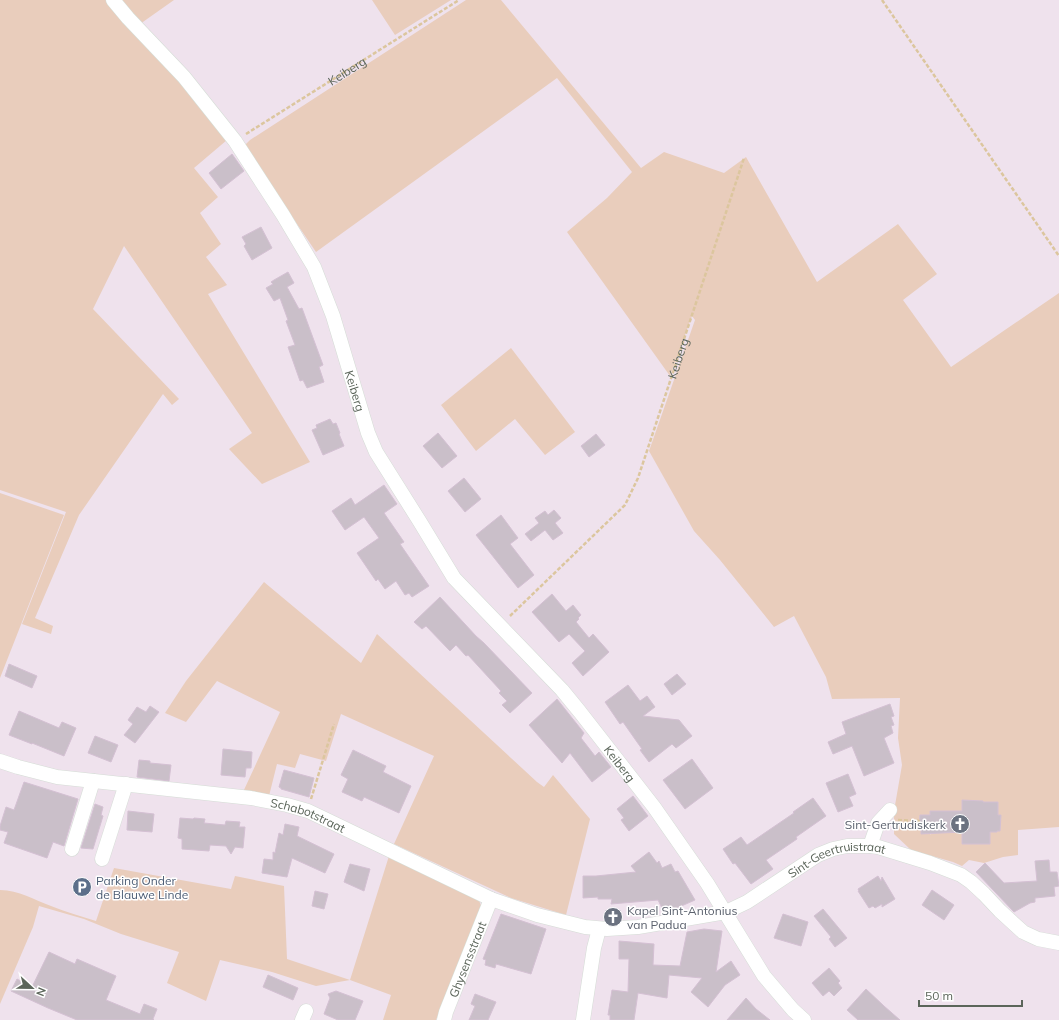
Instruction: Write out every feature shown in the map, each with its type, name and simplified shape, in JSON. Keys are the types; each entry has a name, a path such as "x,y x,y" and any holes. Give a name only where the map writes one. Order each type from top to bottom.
{"street":[{"name":"Keiberg","path":"113,0 184,77 235,141 283,214 314,267 333,316 368,432 376,452 454,578 562,690 580,712 654,807 707,883 764,976 793,1010 804,1020"},
{"name":"Schabotstraat","path":"0,761 18,768 56,777 251,798 287,805 308,811 491,899 537,915 585,928 599,929"},
{"path":"72,849 93,781"},
{"path":"102,859 126,784"},
{"path":"870,846 878,823 890,810"},
{"name":"Sint-Geertruistraat","path":"599,929 638,927 726,912 747,902 818,855 833,849 847,846 870,846 892,851 961,875 971,882 1023,932 1038,939 1059,943"},
{"name":"Ghysensstraat","path":"444,1020 491,899"},
{"path":"583,1020 594,948 599,929"}],"path":[{"name":"Keiberg","path":"235,141 266,123 459,0"},
{"path":"882,0 1059,256"},
{"name":"Keiberg","path":"500,626 625,505 638,478 744,158"},
{"path":"308,811 334,724"}],"shaded area":[{"path":"0,0 108,0 160,58 227,140 194,168 218,197 200,213 221,244 206,257 227,285 208,294 310,462 262,484 229,449 252,433 124,246 93,309 179,399 172,405 163,394 79,515 35,618 53,626 51,634 22,624 66,512 0,490"},
{"path":"120,0 174,0 140,24"},
{"path":"372,0 451,0 395,35"},
{"path":"466,0 501,0 641,168 664,152 724,173 746,157 817,282 898,224 937,274 903,300 951,367 1059,293 1059,827 1018,830 1018,855 1003,857 984,863 969,860 962,866 911,850 894,834 894,811 902,765 898,738 900,698 832,699 826,677 794,616 774,627 720,560 694,531 649,451 695,320 692,316 670,376 567,232 607,198 632,172 557,78 316,252 246,149 246,144","holes":["962,800 998,802 998,815 1001,815 1000,830 997,832 990,832 990,844 962,844 962,832 931,833 930,835 930,833 921,834 921,827 919,826 920,815 930,815 931,811 962,811"]},
{"path":"511,348 575,432 545,455 515,419 476,451 441,405"},
{"path":"0,493 64,515 0,678"},
{"path":"264,582 361,663 377,634 537,782 544,787 553,775 590,819 566,915 511,898 394,844 434,756 341,714 326,761 300,754 295,768 277,764 269,796 243,792 280,712 217,681 186,722 165,713 186,681"},
{"path":"389,856 478,898 482,908 436,1020 383,1020 391,995 350,980"},
{"path":"114,868 231,889 235,876 284,886 287,959 350,980 316,986 272,972 220,960 206,1001 167,983 179,952 121,934 84,919 39,906 33,927 0,1004 0,890 20,893 57,908 96,921"}],"building":[{"path":"232,154 244,171 221,189 209,173"},
{"path":"261,227 272,248 252,260 244,246 246,244 242,237"},
{"path":"288,272 294,283 287,287 299,309 302,308 323,365 319,367 324,382 307,388 303,380 300,381 288,347 295,345 286,321 288,320 280,298 274,301 266,288 273,284 271,282"},
{"path":"330,419 333,424 336,423 344,446 323,455 312,430 317,428 316,425"},
{"path":"438,433 457,456 442,468 423,446"},
{"path":"596,434 605,445 589,457 581,446"},
{"path":"464,478 481,499 465,512 448,491"},
{"path":"384,485 397,504 384,513 404,542 400,544 429,586 412,597 409,593 405,595 396,581 385,589 378,579 376,581 357,553 379,538 364,517 345,530 332,511 351,498 355,505"},
{"path":"554,510 561,518 555,523 563,533 553,540 545,530 531,541 525,534 539,523 535,518 545,511 548,515"},
{"path":"501,515 518,538 510,544 534,575 518,588 476,535"},
{"path":"552,594 566,611 573,605 581,615 576,622 589,638 593,634 609,652 583,676 572,663 585,651 569,634 559,642 532,612"},
{"path":"440,597 532,693 510,713 502,705 507,701 499,693 501,691 468,655 466,656 456,645 450,651 426,626 422,629 414,622"},
{"path":"9,664 37,676 32,688 5,676"},
{"path":"677,674 686,684 672,695 664,684"},
{"path":"628,685 640,701 647,696 655,707 643,716 679,720 692,736 676,748 672,744 649,762 640,750 642,749 623,722 620,724 605,702"},
{"path":"557,699 584,733 581,738 595,756 599,752 611,767 592,782 570,753 562,763 529,725"},
{"path":"890,704 894,716 891,717 894,725 891,726 893,733 884,738 894,763 864,776 852,746 833,754 828,742 846,734 842,722"},
{"path":"150,706 159,712 135,743 124,735 133,724 128,720 137,707 146,712"},
{"path":"19,711 59,728 62,722 76,728 64,756 9,735"},
{"path":"95,736 118,745 111,762 88,753"},
{"path":"223,749 252,752 251,768 246,768 245,777 221,775"},
{"path":"353,750 386,766 383,772 411,786 399,813 364,797 362,801 342,792 348,779 341,775"},
{"path":"692,759 713,788 685,809 663,780"},
{"path":"139,760 150,761 150,763 171,765 169,781 137,777"},
{"path":"284,770 314,778 309,797 281,789 279,787"},
{"path":"848,774 856,794 849,797 853,806 838,812 826,783"},
{"path":"24,782 78,799 64,846 53,842 47,858 4,843 8,832 0,830 6,807 14,810"},
{"path":"633,796 648,816 629,831 621,820 624,818 617,809"},
{"path":"813,798 826,816 796,837 797,839 766,860 773,869 751,884 735,863 733,864 723,849 741,837 747,845"},
{"name":"Sint-Gertrudiskerk","path":"962,800 998,802 998,815 1001,815 1000,831 990,832 990,844 962,844 962,832 921,834 921,827 919,827 920,815 930,815 930,811 962,811"},
{"path":"95,804 103,807 101,815 103,816 93,849 81,848"},
{"path":"128,811 154,814 152,832 127,830"},
{"path":"180,818 205,819 204,823 225,825 226,821 240,822 239,827 245,827 243,848 235,847 231,854 226,846 210,845 209,851 182,849 182,839 178,838"},
{"path":"285,824 299,827 297,836 334,854 325,873 292,858 287,877 262,873 264,859 273,860 273,852 275,853 279,833 283,835"},
{"path":"649,852 657,863 659,861 662,868 671,864 675,872 678,871 695,900 670,911 669,908 663,910 658,900 611,904 612,899 598,899 598,897 583,898 583,876 636,872 631,866"},
{"path":"1049,860 1050,872 1057,872 1059,886 1054,887 1055,896 1035,898 1035,902 1030,903 1014,912 976,872 985,863 1004,883 1037,881 1035,861"},
{"path":"350,864 370,869 364,891 344,882"},
{"path":"878,876 881,881 882,877 895,899 882,907 882,904 875,908 873,906 869,908 858,889"},
{"path":"932,890 954,905 944,920 922,905"},
{"path":"315,891 328,894 324,909 312,906"},
{"path":"823,909 847,938 835,947 829,939 831,937 814,916"},
{"path":"501,914 546,929 531,974 496,964 495,968 485,965 486,960 483,959"},
{"path":"783,914 808,922 801,946 774,938"},
{"path":"704,929 722,931 716,972 731,961 740,975 725,985 708,1007 691,992 702,978 669,975 667,998 638,993 634,1020 610,1020 610,1015 608,1015 612,990 628,992 629,959 619,959 619,941 654,944 653,965 680,966 687,932"},
{"path":"49,952 75,964 77,959 116,976 106,1000 140,1014 144,1004 157,1009 153,1019 154,1020 77,1020 11,991 17,979 32,987"},
{"path":"829,968 840,981 838,983 842,988 834,996 829,991 823,996 812,983"},
{"path":"268,975 298,988 293,1000 263,987"},
{"path":"866,989 900,1020 858,1020 847,1010"},
{"path":"336,991 363,1001 355,1020 338,1020 324,1014 330,998 328,994"},
{"path":"475,994 496,1002 488,1020 469,1020 475,1006 471,1004"},
{"path":"746,998 756,1009 770,1020 727,1020"}],"place":[{"name":"Sint-Gertrudiskerk","path":"960,824"},
{"name":"Parking Onder de Blauwe Linde","path":"82,887"},
{"name":"Kapel Sint-Antonius van Padua","path":"613,917"}]}
